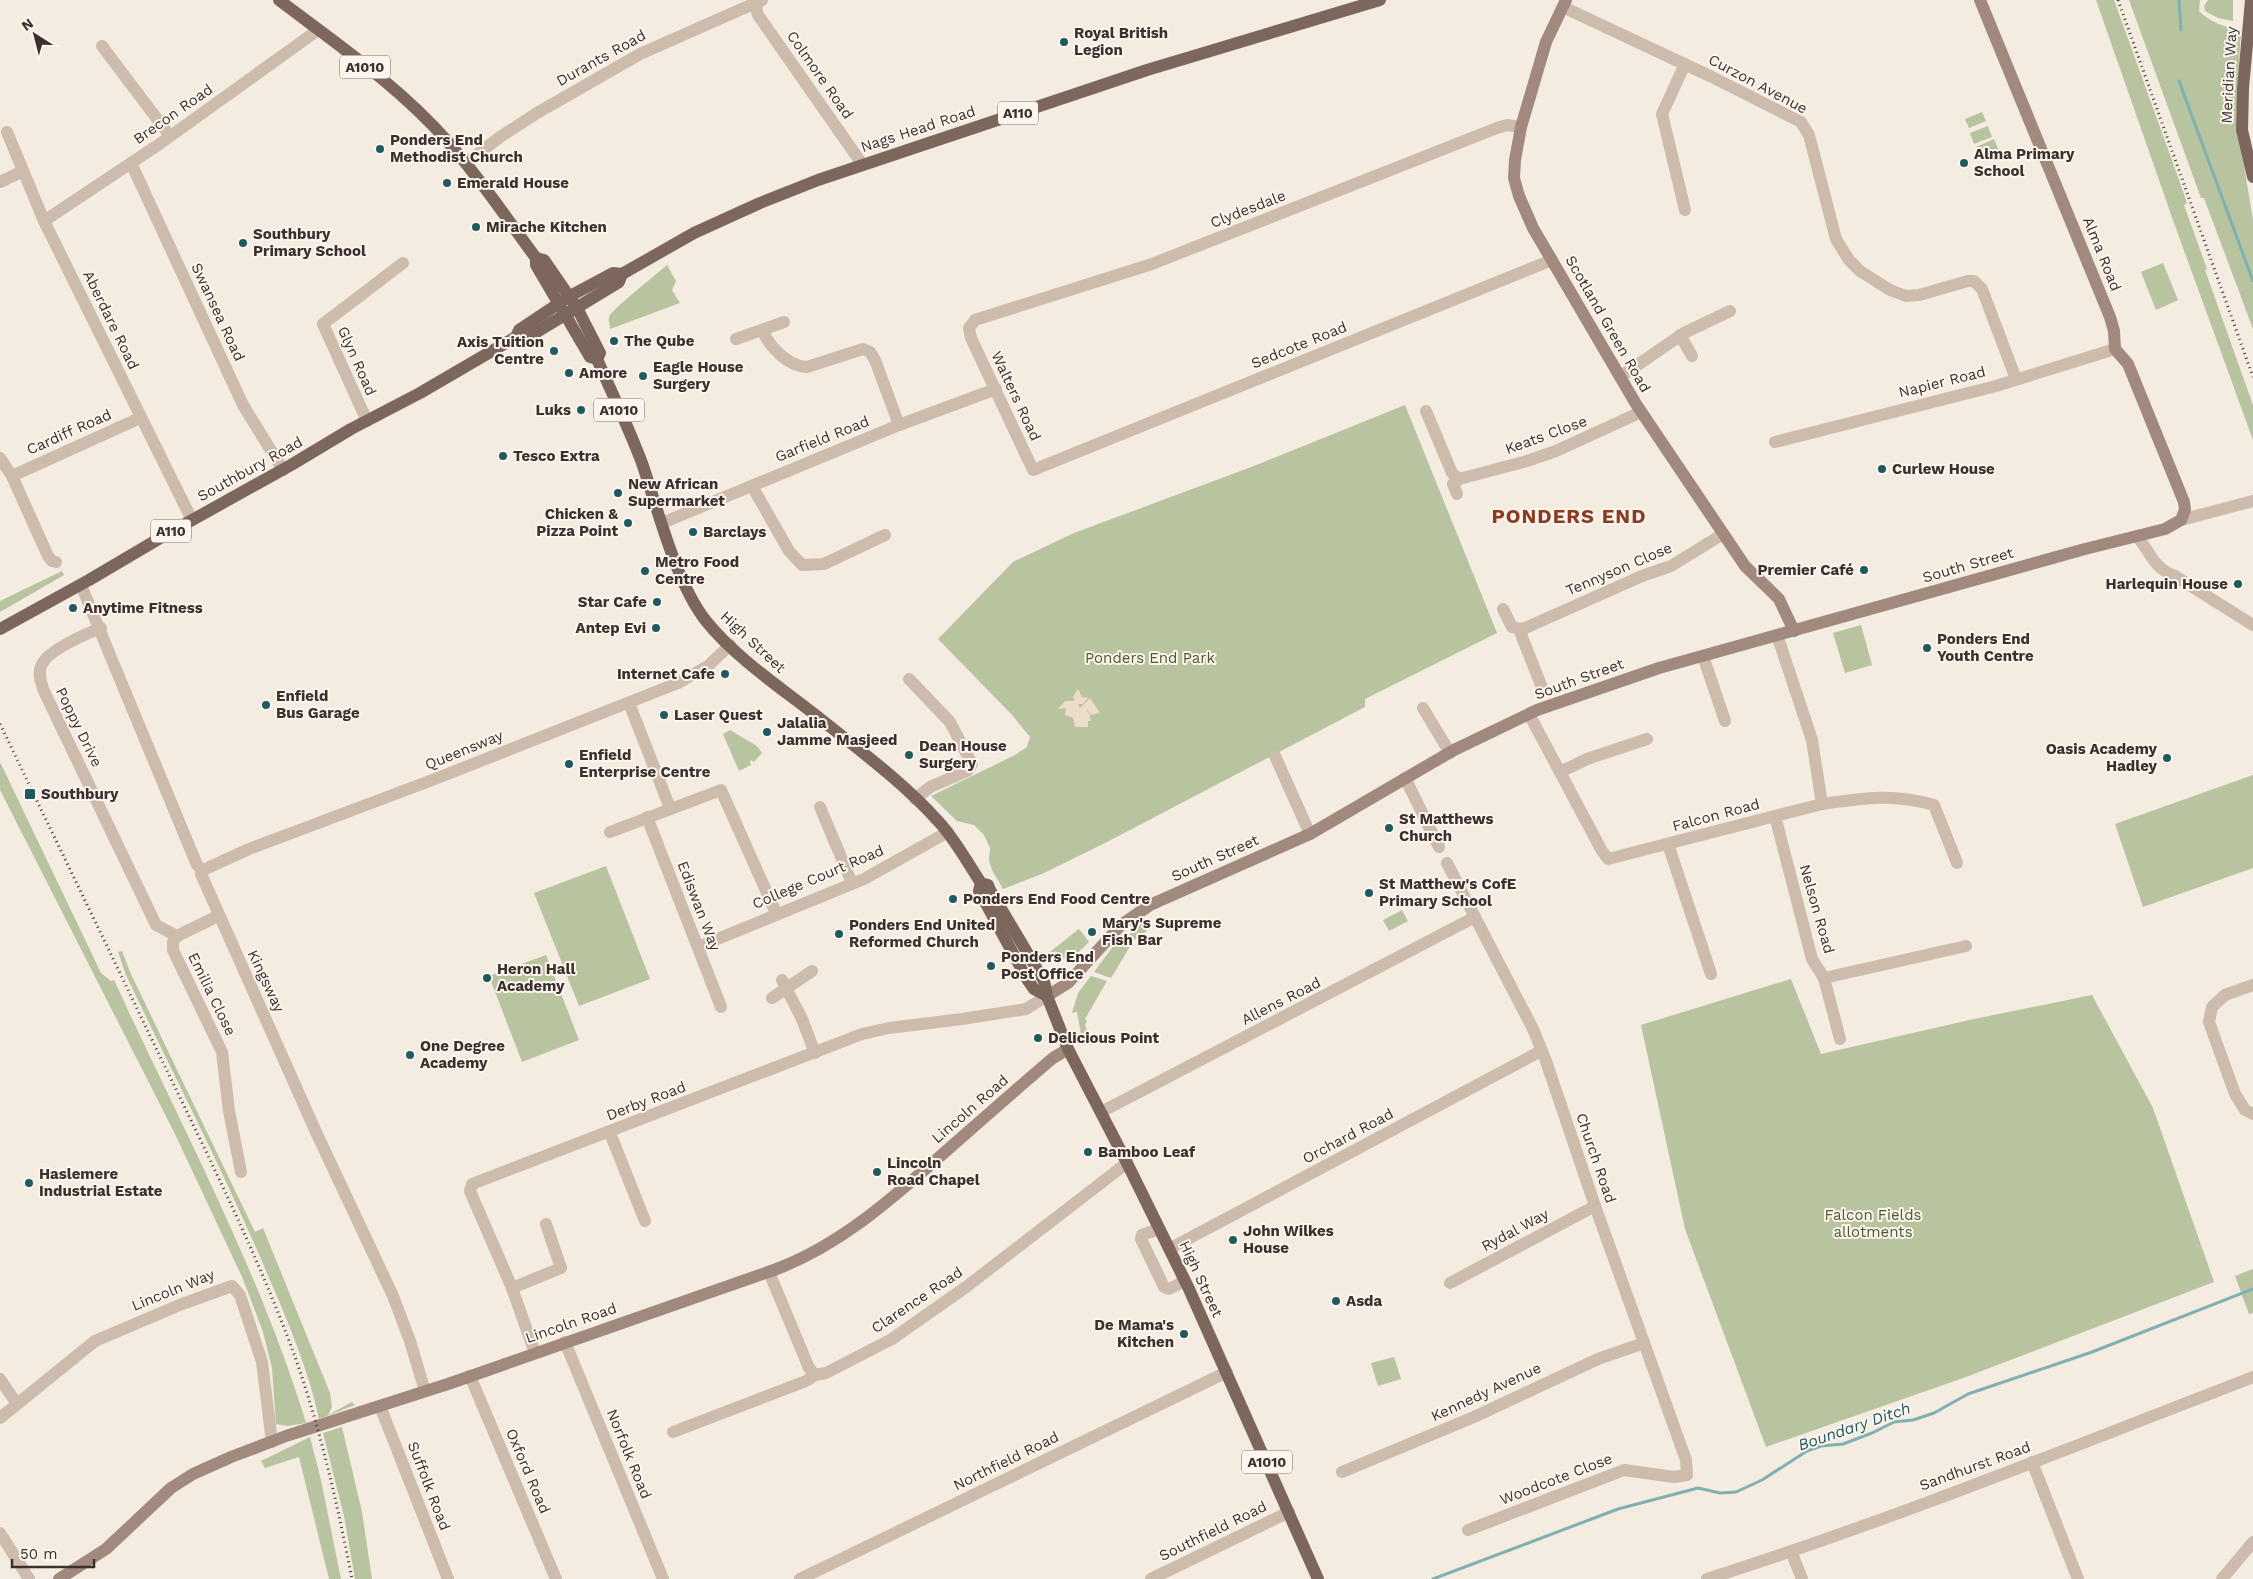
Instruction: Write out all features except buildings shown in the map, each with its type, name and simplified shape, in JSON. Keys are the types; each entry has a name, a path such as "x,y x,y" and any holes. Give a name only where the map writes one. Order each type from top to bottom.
{"main road":[{"name":"High Street","path":"279,0 409,104 448,142 466,163 536,258 536,266 571,311 590,357 597,359 637,450 662,524 696,606 713,629 761,673 870,760 915,799 948,832 981,883 988,885 1044,981 1047,996 1068,1049 1185,1281 1318,1579"},
{"name":"Nags Head Road","path":"564,300 613,273 622,274 665,248 760,202 862,164 1147,70 1380,0"},
{"name":"Meridian Way","path":"2250,1 2242,130 2253,177"},
{"name":"Nags Head Road","path":"571,311 619,282 622,274"},
{"name":"Southbury Road","path":"0,629 81,585 367,421 420,394 516,337 519,330 564,300"},
{"name":"Southbury Road","path":"516,337 525,339 571,311"}],"street":[{"name":"Alma Road","path":"1980,0 2110,317 2114,332 2115,349"},
{"name":"Colmore Road","path":"760,1 756,8 758,15 862,164"},
{"name":"Durants Road","path":"466,163 500,137 563,97 654,47 760,1"},
{"name":"Curzon Avenue","path":"1564,3 1796,119 1806,128 1836,239 1849,260 1872,280 1906,296 1919,295 1968,280 1980,285 2016,379"},
{"name":"Scotland Green Road","path":"1564,3 1546,42 1520,127 1515,160 1516,187 1525,212 1641,412 1748,570 1779,599 1794,631"},
{"name":"Brecon Road","path":"44,221 170,136 318,30"},
{"path":"102,46 170,136"},
{"path":"1685,64 1662,114 1685,210"},
{"name":"Clydesdale","path":"984,318 1152,264 1497,128 1507,125 1520,127"},
{"name":"Aberdare Road","path":"6,132 44,221 192,520"},
{"name":"Swansea Road","path":"131,163 243,405 266,445 272,449 283,470"},
{"path":"0,182 23,171"},
{"name":"Sedcote Road","path":"1058,460 1552,260"},
{"name":"Glyn Road","path":"367,421 323,324 403,263"},
{"path":"1620,377 1680,335 1730,310"},
{"name":"Walters Road","path":"984,318 975,320 969,328 971,338 1033,470 1058,460"},
{"path":"736,339 784,322"},
{"path":"762,330 774,348 799,367 807,367 863,349 870,352 875,360 899,425"},
{"path":"1680,335 1692,356"},
{"name":"Napier Road","path":"1775,442 2016,379 2115,349"},
{"path":"2115,349 2128,364 2184,502 2185,510 2181,520"},
{"name":"Garfield Road","path":"662,524 899,425 996,389"},
{"path":"1426,411 1452,473 1459,479 1453,484 1457,494"},
{"name":"Keats Close","path":"1459,479 1527,461 1556,451 1641,412"},
{"name":"Cardiff Road","path":"12,476 140,418"},
{"path":"0,458 12,476 48,556 52,561 56,562"},
{"path":"752,486 789,551 802,565 824,564 885,536"},
{"path":"2181,520 2253,501"},
{"name":"South Street","path":"1047,996 1068,983 1100,946 1134,915 1150,905 1310,834 1450,752 1529,714 1621,680 2165,529 2181,520"},
{"name":"Tennyson Close","path":"1525,628 1638,578 1671,566 1723,534"},
{"path":"2136,536 2155,564 2163,571 2175,576 2253,625"},
{"name":"Kingsway","path":"81,585 101,628 132,711 197,865 203,870 201,874 218,916 393,1296 415,1358 424,1391"},
{"path":"1503,609 1512,626 1520,629 1525,628"},
{"name":"Poppy Drive","path":"101,628 52,653 42,664 39,675 43,689 156,925 176,936"},
{"path":"1525,628 1521,634 1541,684"},
{"path":"1777,636 1812,740 1822,804"},
{"name":"Queensway","path":"203,870 249,849 435,779 678,683 716,660 730,645"},
{"path":"1703,656 1726,714"},
{"path":"909,679 950,722 972,764 967,771 930,787 915,799"},
{"path":"629,703 670,808"},
{"path":"1423,708 1450,752"},
{"name":"Falcon Road","path":"1529,714 1608,859 1822,804 1865,797 1911,798 1934,805 1957,863"},
{"path":"1560,772 1587,759 1641,744"},
{"path":"1274,756 1310,834"},
{"path":"1405,778 1440,847"},
{"path":"610,832 717,790 723,791 776,913"},
{"path":"820,807 852,883"},
{"name":"Nelson Road","path":"1775,816 1812,959 1824,978 1840,1039"},
{"name":"Ediswan Way","path":"647,818 721,1007"},
{"name":"College Court Road","path":"698,947 852,883 948,832"},
{"path":"1668,844 1711,974"},
{"name":"Church Road","path":"1447,863 1532,1029 1541,1051 1686,1460 1687,1475"},
{"path":"176,936 218,916"},
{"name":"Allens Road","path":"1101,1112 1475,917"},
{"name":"Emilia Close","path":"176,936 173,942 173,950 222,1052 229,1110 240,1172"},
{"path":"1824,978 1966,946"},
{"path":"772,998 785,984 812,972"},
{"path":"785,984 815,1053"},
{"path":"2253,985 2224,995 2212,1007 2209,1022 2235,1094 2245,1110 2253,1114"},
{"name":"Derby Road","path":"535,1352 512,1288 470,1187 476,1183 610,1133 862,1034 889,1028 1030,1007 1047,996"},
{"name":"Lincoln Road","path":"59,1579 113,1543 171,1488 193,1474 272,1442 470,1376 769,1272 804,1258 876,1210 1034,1074 1068,1049"},
{"name":"Orchard Road","path":"1169,1249 1541,1051"},
{"path":"610,1133 645,1220"},
{"name":"Clarence Road","path":"673,1432 806,1381 815,1375 826,1373 892,1340 966,1287 1127,1163"},
{"name":"Rydal Way","path":"1450,1283 1595,1206"},
{"path":"512,1288 561,1268 546,1224"},
{"path":"1159,1229 1142,1235 1141,1239 1164,1287 1169,1289 1185,1281"},
{"path":"769,1272 809,1368 815,1375"},
{"name":"Lincoln Way","path":"0,1418 95,1341 182,1304 232,1286 240,1295 262,1362 272,1442"},
{"name":"Norfolk Road","path":"565,1342 663,1579"},
{"name":"Kennedy Avenue","path":"1342,1472 1474,1418 1590,1362 1644,1343"},
{"name":"Northfield Road","path":"800,1579 1227,1372"},
{"name":"Oxford Road","path":"470,1376 556,1579"},
{"name":"Sandhurst Road","path":"1707,1579 1791,1551 2032,1462 2253,1377"},
{"path":"0,1379 17,1404"},
{"name":"Suffolk Road","path":"380,1406 448,1579"},
{"path":"2032,1462 2078,1579"},
{"name":"Woodcote Close","path":"1468,1530 1624,1470 1674,1478 1687,1475"},
{"name":"Southfield Road","path":"1151,1579 1289,1512"},
{"path":"0,1533 29,1579"},
{"path":"2222,1579 2253,1542"},
{"path":"1791,1551 1802,1579"}],"green space":[{"path":"2096,0 2114,0 2178,177 2187,203 2184,205 2207,269 2205,270 2253,405 2253,440 2174,223"},
{"path":"2129,0 2200,0 2199,11 2208,19 2218,24 2241,30 2237,97 2239,135 2253,220 2253,329 2204,198 2201,198"},
{"path":"2208,0 2233,0 2233,21 2218,18 2205,11 2204,6"},
{"path":"1982,112 1986,121 1969,128 1965,119"},
{"path":"1988,126 1992,137 1974,144 1970,133"},
{"path":"1994,139 1999,151 1980,158 1976,147"},
{"path":"2163,263 2178,300 2156,310 2141,272"},
{"path":"667,265 676,281 672,290 680,303 610,329 609,317 612,313"},
{"name":"Ponders End Park","path":"1405,405 1497,633 1365,699 1365,707 1105,843 1044,873 1003,889 992,870 989,861 990,848 984,835 974,825 957,821 931,796 1015,755 1027,747 1030,737 1013,716 938,639 1013,562 1074,533 1254,466"},
{"path":"62,571 64,575 0,612 0,601"},
{"path":"1861,625 1872,665 1845,673 1833,633"},
{"path":"730,730 757,746 762,753 754,762 751,760 751,765 739,771 723,734"},
{"path":"0,762 101,973 111,981 114,980 217,1198 266,1309 306,1423 288,1426 276,1424 272,1368 263,1332 243,1279 174,1132 0,790"},
{"path":"2253,775 2253,868 2143,907 2115,824"},
{"path":"606,866 650,979 579,1006 534,893"},
{"path":"1402,910 1408,921 1389,931 1383,920"},
{"path":"1141,919 1147,931 1134,940 1111,978 1094,972 1118,940 1123,943"},
{"path":"1079,929 1089,942 1071,959 1059,957 1055,951 1044,960 1041,959"},
{"path":"122,951 130,972 255,1232 263,1228 330,1393 332,1407 328,1415 352,1402 355,1405 319,1419 309,1380 280,1303 248,1229 126,975 118,952"},
{"path":"546,955 579,1040 522,1062 489,976"},
{"path":"1091,976 1107,981 1085,1019 1087,1021 1085,1025 1092,1045 1083,1045 1077,1012 1072,1013 1078,993"},
{"name":"Falcon Fields allotments","path":"1791,979 1821,1054 1974,1019 2092,995 2153,1108 2214,1282 1966,1377 1766,1447 1685,1229 1641,1025"},
{"path":"2253,1269 2253,1313 2249,1314 2235,1276"},
{"path":"1394,1357 1401,1379 1378,1386 1371,1363"},
{"path":"342,1427 362,1512 372,1579 355,1579 344,1516 323,1433"},
{"path":"310,1437 321,1480 341,1579 329,1579 299,1457 265,1468 261,1461"}],"shaded area":[{"path":"1078,689 1082,697 1088,698 1083,704 1078,704 1080,708 1090,698 1100,713 1091,715 1088,710 1086,711 1089,712 1091,721 1088,721 1088,727 1075,727 1073,718 1065,715 1066,708 1058,709 1065,701 1075,701 1073,697"}],"waterway":[{"path":"2179,0 2181,30"},
{"path":"2179,81 2253,281"},
{"name":"Boundary Ditch","path":"1433,1579 1618,1509 1698,1488 1720,1493 1736,1492 1762,1480 1807,1451 1821,1446 1843,1444 1894,1422 1913,1420 1934,1413 1968,1394 2092,1352 2253,1289"}],"railway":[{"path":"2118,0 2253,377"},
{"path":"0,724 210,1161 263,1276 294,1354 320,1437 352,1579"}],"place":[{"name":"Royal British Legion","path":"1064,42"},
{"name":"Ponders End Methodist Church","path":"380,149"},
{"name":"Alma Primary School","path":"1964,163"},
{"name":"Emerald House","path":"447,183"},
{"name":"Mirache Kitchen","path":"476,227"},
{"name":"Southbury Primary School","path":"243,243"},
{"name":"The Qube","path":"614,341"},
{"name":"Axis Tuition Centre","path":"554,351"},
{"name":"Amore","path":"569,373"},
{"name":"Eagle House Surgery","path":"643,376"},
{"name":"Luks","path":"581,410"},
{"name":"Tesco Extra","path":"503,456"},
{"name":"Curlew House","path":"1882,469"},
{"name":"New African Supermarket","path":"618,493"},
{"name":"Chicken & Pizza Point","path":"628,523"},
{"name":"Barclays","path":"693,532"},
{"name":"Premier Café","path":"1864,570"},
{"name":"Metro Food Centre","path":"645,571"},
{"name":"Harlequin House","path":"2238,584"},
{"name":"Star Cafe","path":"657,602"},
{"name":"Anytime Fitness","path":"73,608"},
{"name":"Antep Evi","path":"656,628"},
{"name":"Ponders End Youth Centre","path":"1927,648"},
{"name":"Internet Cafe","path":"725,674"},
{"name":"Enfield Bus Garage","path":"266,705"},
{"name":"Laser Quest","path":"664,715"},
{"name":"Jalalia Jamme Masjeed","path":"767,732"},
{"name":"Dean House Surgery","path":"909,755"},
{"name":"Oasis Academy Hadley","path":"2167,758"},
{"name":"Enfield Enterprise Centre","path":"569,764"},
{"name":"Southbury","path":"30,794"},
{"name":"St Matthews Church","path":"1389,828"},
{"name":"St Matthew's CofE Primary School","path":"1369,893"},
{"name":"Ponders End Food Centre","path":"953,899"},
{"name":"Mary's Supreme Fish Bar","path":"1092,932"},
{"name":"Ponders End United Reformed Church","path":"839,934"},
{"name":"Ponders End Post Office","path":"991,966"},
{"name":"Heron Hall Academy","path":"487,978"},
{"name":"Delicious Point","path":"1038,1038"},
{"name":"One Degree Academy","path":"410,1055"},
{"name":"Bamboo Leaf","path":"1088,1152"},
{"name":"Lincoln Road Chapel","path":"877,1172"},
{"name":"Haslemere Industrial Estate","path":"29,1183"},
{"name":"John Wilkes House","path":"1233,1240"},
{"name":"Asda","path":"1336,1301"},
{"name":"De Mama's Kitchen","path":"1184,1334"}],"district":[{"name":"PONDERS END","path":"1569,516"}]}
